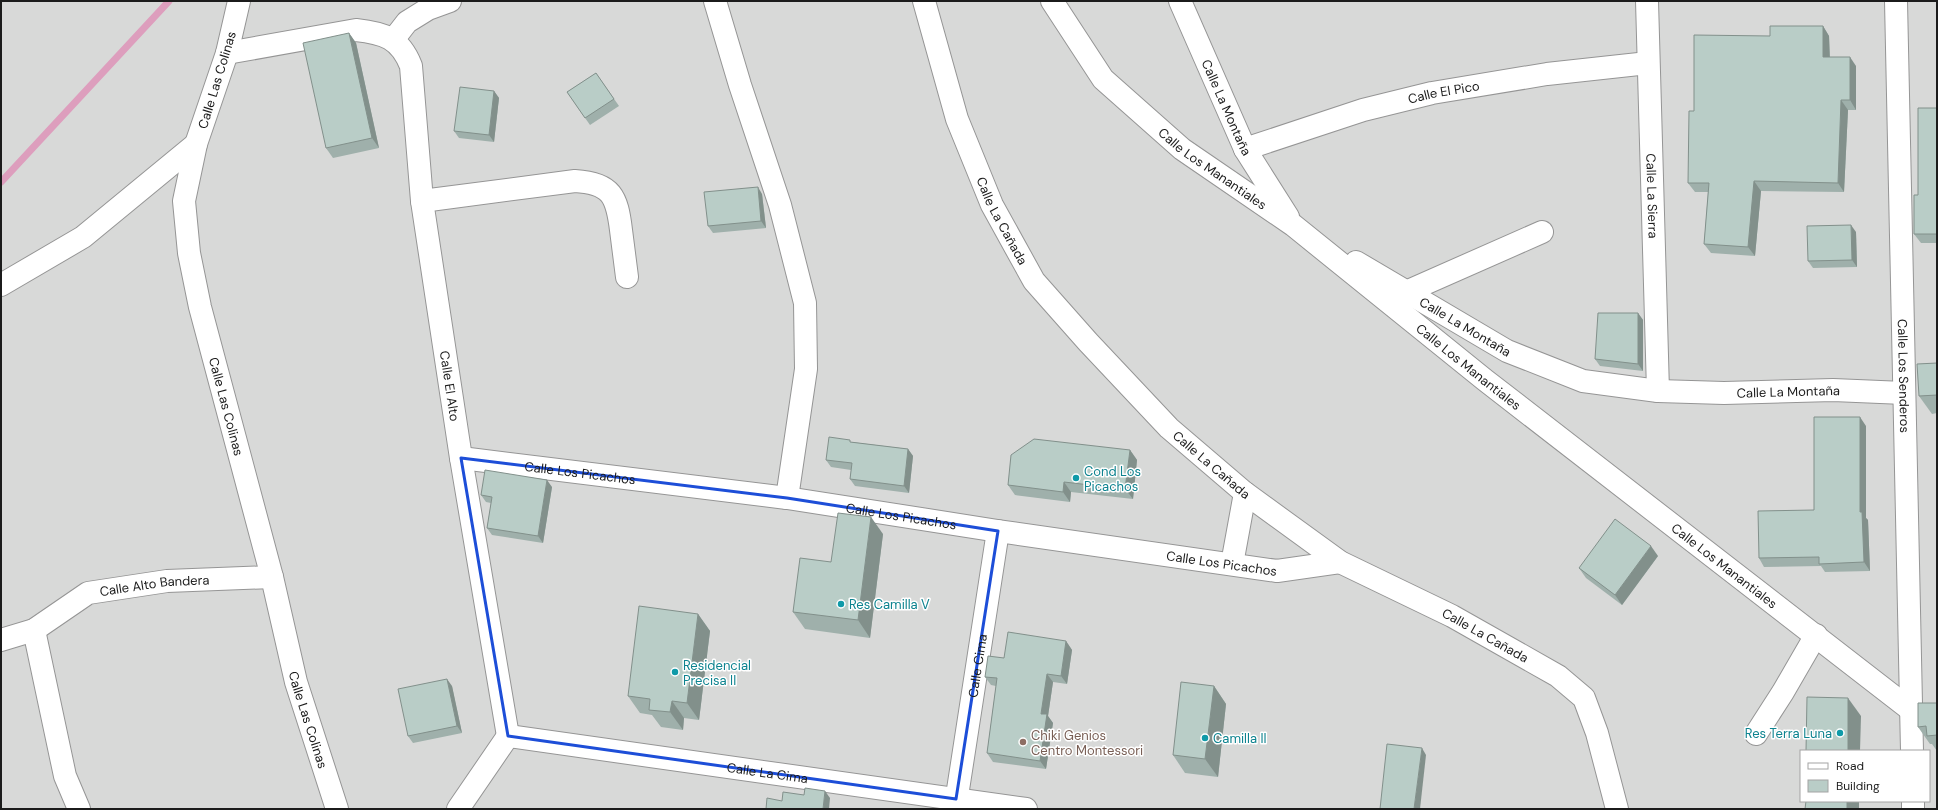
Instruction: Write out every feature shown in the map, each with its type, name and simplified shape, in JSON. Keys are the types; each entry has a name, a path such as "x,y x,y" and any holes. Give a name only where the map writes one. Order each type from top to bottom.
{"street":[{"name":"Calle Las Colinas","path":"239,1 227,53 196,144 184,201 189,253 200,307 272,577 296,682 337,808"},
{"path":"227,53 356,30 376,32 393,40 407,22 428,9 450,1"},
{"path":"715,1 740,85 780,205 805,302 806,369 787,498"},
{"name":"Calle La Cañada","path":"924,1 958,119 992,205 1034,281 1088,342 1169,428 1245,493 1340,562 1458,620 1558,676 1584,698 1597,733 1617,809"},
{"name":"Calle Los Manantiales","path":"1052,1 1103,78 1182,149 1292,225 1485,380 1911,710"},
{"name":"Calle La Montaña","path":"1180,1 1246,149 1292,225 1506,351 1583,382 1658,391 1724,393 1834,390 1904,393"},
{"name":"Calle La Sierra","path":"1647,1 1658,391"},
{"name":"Calle Los Senderos","path":"1896,1 1912,750"},
{"name":"Calle El Alto","path":"393,40 405,52 411,66 422,201 461,458 508,736"},
{"name":"Calle El Pico","path":"1246,149 1363,110 1432,92 1548,74 1648,63"},
{"path":"1,285 83,237 196,144"},
{"path":"422,201 575,182 590,182 604,188 613,197 618,208 627,277"},
{"path":"1406,292 1542,232"},
{"name":"Calle Los Picachos","path":"461,458 787,498 998,531 1277,571 1340,562"},
{"path":"1232,564 1245,493"},
{"name":"Calle Cima","path":"955,804 998,531"},
{"name":"Calle Alto Bandera","path":"1,640 34,630 88,593 167,581 272,577"},
{"path":"34,630 65,776 79,809"},
{"path":"1756,734 1783,692 1816,635"},
{"path":"458,809 508,736"},
{"name":"Calle La Cima","path":"508,736 955,804 1026,809"}],"highlighted area":[{"path":"461,458 787,498 998,531 956,799 508,736"}],"shaded area":[{"path":"1,1 1937,1 1937,809 1,809"}],"building":[{"path":"1770,26 1823,26 1823,57 1850,57 1850,100 1841,100 1838,183 1754,181 1748,247 1704,244 1709,183 1688,183 1689,111 1694,111 1694,35 1770,36"},
{"path":"349,33 372,138 326,148 303,43"},
{"path":"596,73 614,99 585,118 567,92"},
{"path":"460,87 494,91 489,135 454,131"},
{"path":"1918,108 1937,108 1937,234 1914,234 1914,195 1918,195"},
{"path":"758,187 761,221 708,226 704,192"},
{"path":"1851,225 1852,260 1808,261 1807,226"},
{"path":"1598,313 1638,313 1638,364 1595,359"},
{"path":"1937,363 1937,395 1919,396 1917,364"},
{"path":"1814,417 1860,417 1860,512 1862,512 1864,562 1819,564 1819,557 1759,558 1758,511 1814,510"},
{"path":"829,437 850,440 850,442 908,449 904,486 850,479 852,463 826,460"},
{"name":"Cond Los Picachos","path":"1034,439 1130,450 1125,489 1064,482 1063,492 1008,485 1011,455"},
{"path":"485,470 547,480 538,536 487,528 492,497 481,495"},
{"path":"838,513 871,517 858,620 793,612 800,558 831,562"},
{"path":"1615,519 1651,546 1615,595 1579,568"},
{"name":"Residencial Precisa II","path":"639,606 698,614 687,703 672,701 670,712 649,710 650,699 628,696"},
{"path":"1008,632 1066,641 1061,676 1047,674 1041,714 1047,714 1040,761 987,753 997,678 985,677 988,656 1004,658"},
{"path":"447,679 457,726 408,736 398,689"},
{"path":"1181,682 1214,686 1205,759 1173,755"},
{"path":"1807,697 1848,698 1848,750 1806,750"},
{"path":"1918,703 1937,703 1937,735 1927,736 1926,726 1918,727"},
{"path":"1387,744 1422,748 1414,809 1380,809"},
{"path":"805,788 825,791 823,809 766,809 767,798 782,801 783,792 804,795"},
{"path":"1806,802 1847,802 1847,809 1805,809"}],"waterway":[{"path":"1,182 169,1"}],"place":[{"name":"Cond Los Picachos","path":"1076,478"},
{"name":"Res Camilla V","path":"841,604"},
{"name":"Residencial Precisa II","path":"675,672"},
{"name":"Res Terra Luna","path":"1840,733"},
{"name":"Camilla II","path":"1205,738"},
{"name":"Chiki Genios Centro Montessori","path":"1023,742"}]}
